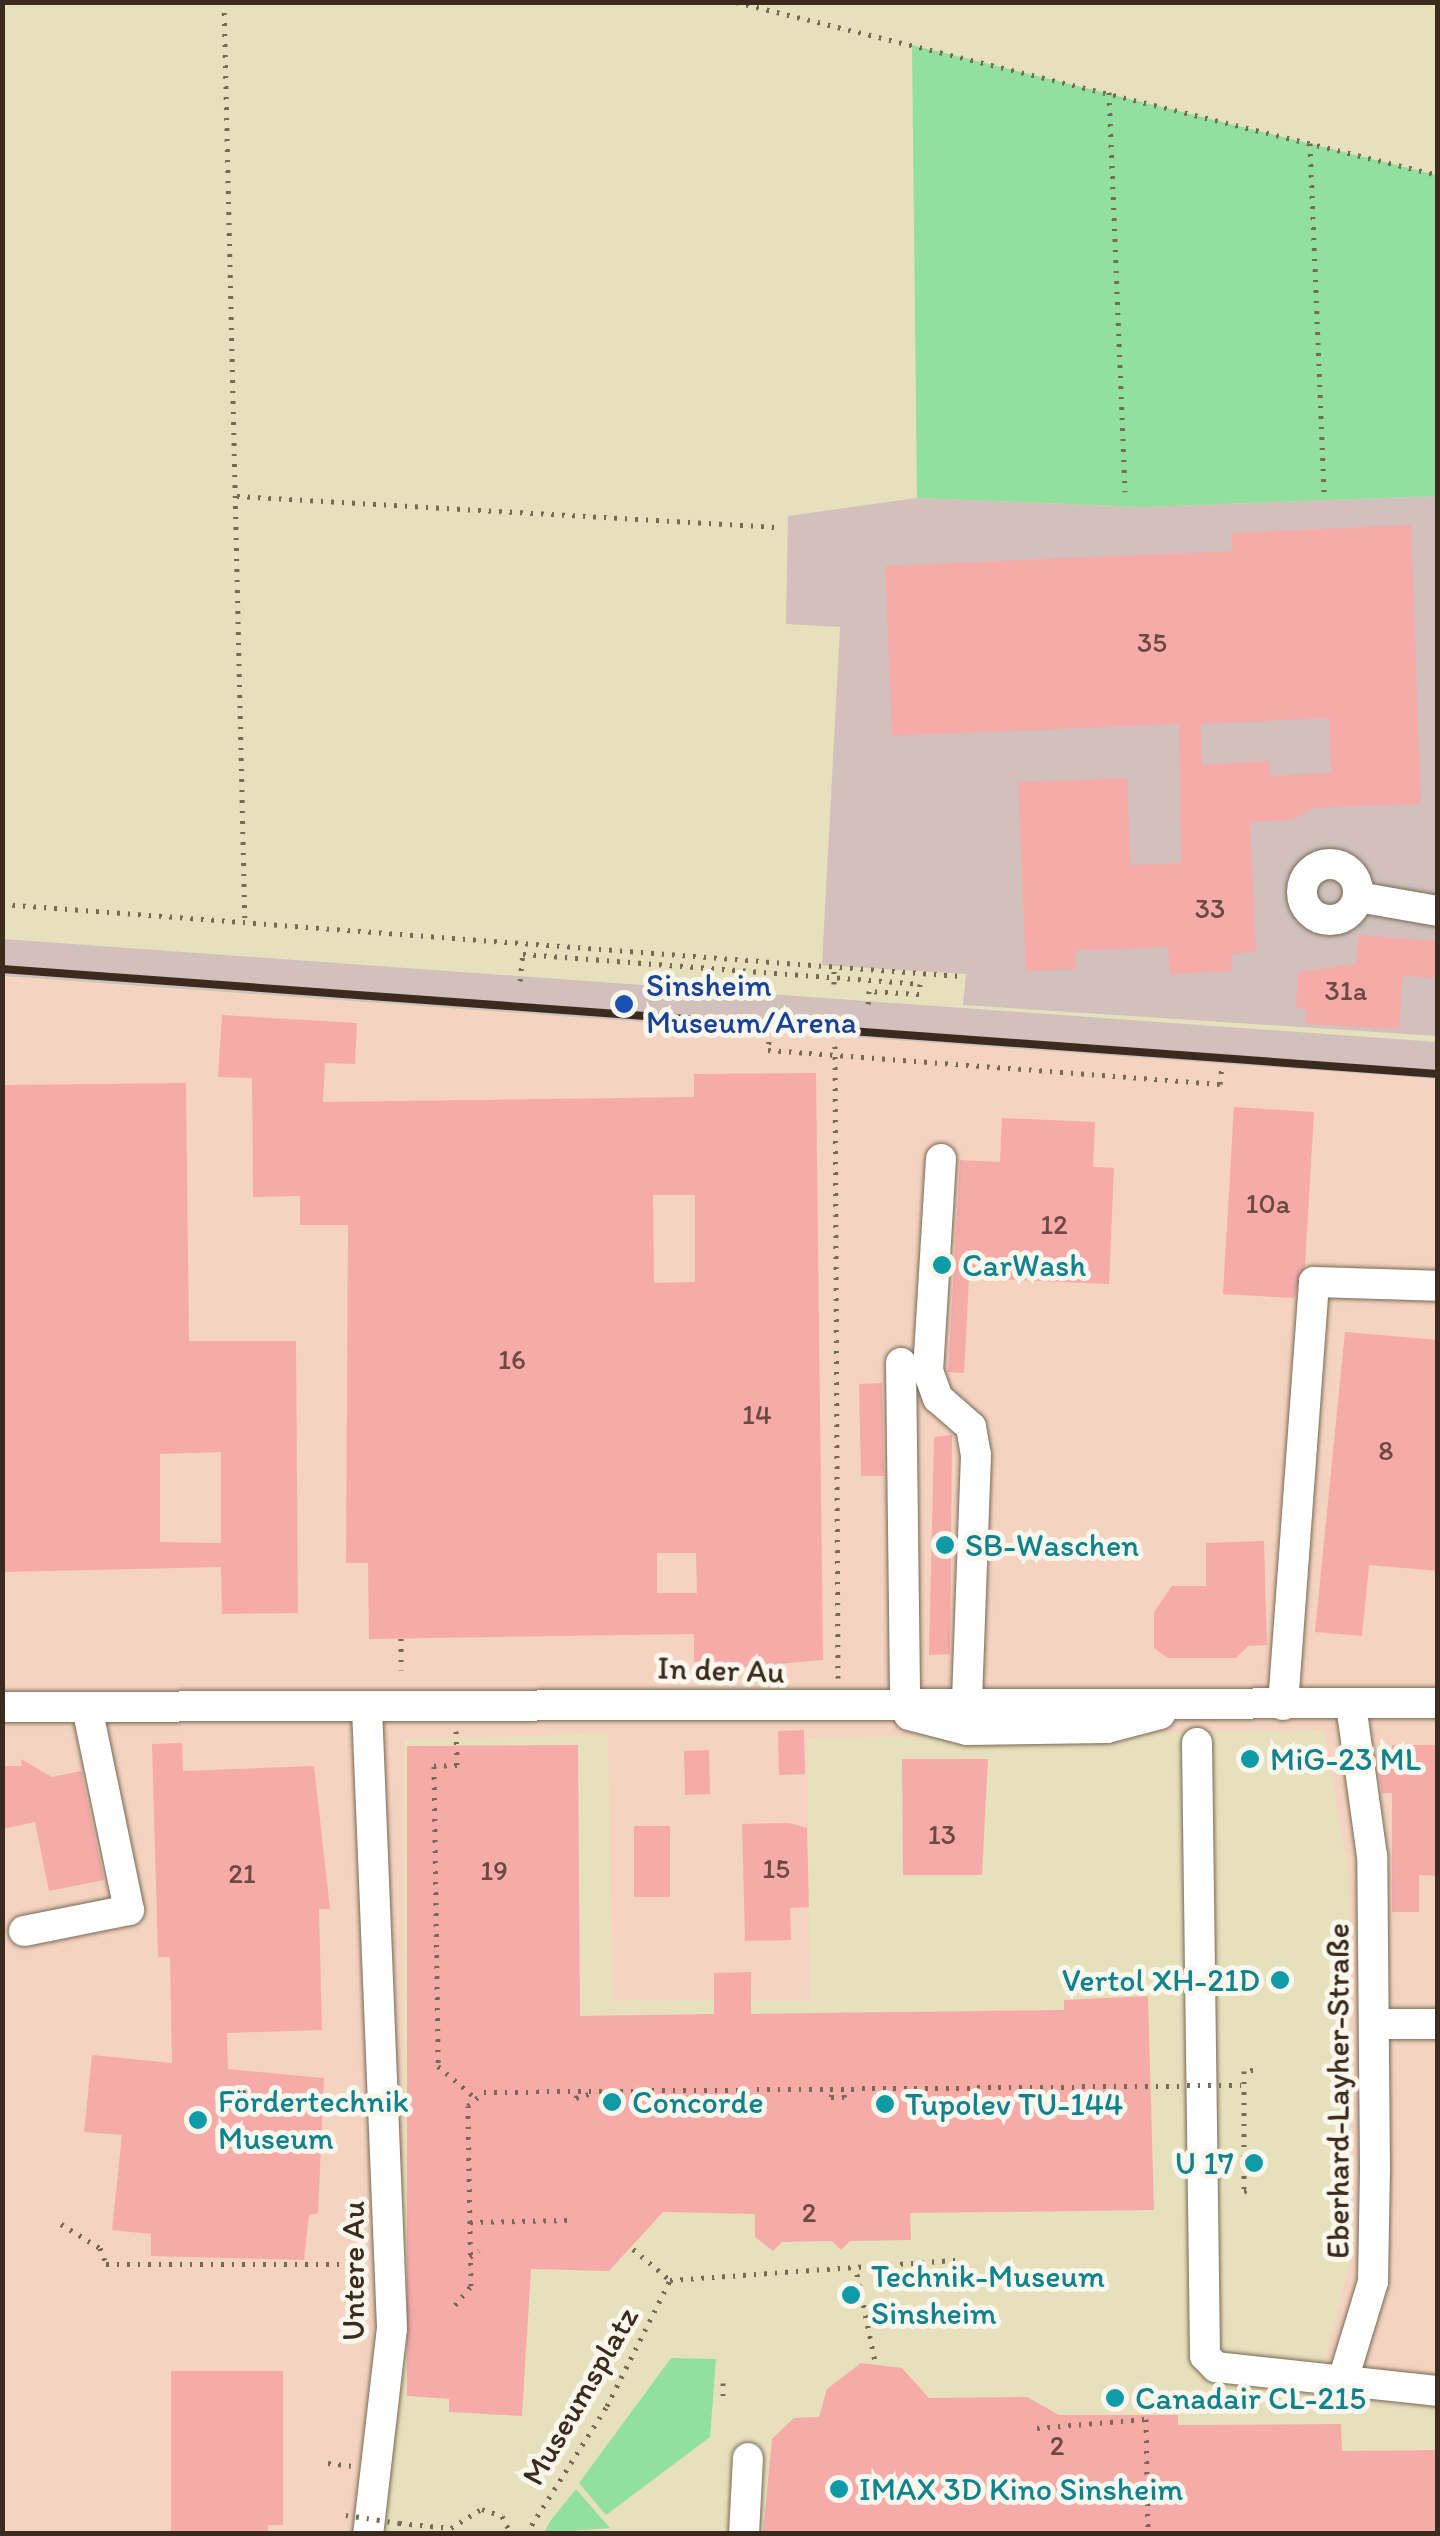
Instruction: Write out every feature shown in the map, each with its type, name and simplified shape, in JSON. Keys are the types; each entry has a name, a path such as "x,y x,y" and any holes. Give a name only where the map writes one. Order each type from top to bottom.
{"street":[{"path":"1358,897 1438,911"},
{"path":"941,1159 928,1371 938,1398 962,1416 976,1456 967,1702"},
{"path":"1283,1705 1314,1282 1438,1286"},
{"path":"901,1364 897,1709 1000,1730 1108,1728 1192,1706"},
{"path":"902,1417 962,1416"},
{"name":"In der Au","path":"2,1707 367,1708 677,1702 838,1710 897,1709 1056,1691 1106,1691 1192,1706 1438,1703"},
{"name":"Eberhard-Layher-Straße","path":"1343,2380 1373,2282 1372,1856 1351,1705"},
{"path":"24,1932 129,1910 87,1707"},
{"name":"Untere Au","path":"356,2524 391,2264 367,1708"},
{"path":"1197,1743 1200,2338 1216,2367 1438,2391"},
{"path":"1374,2024 1438,2024"},
{"path":"744,2534 748,2458"}],"path":[{"path":"224,2 245,924"},
{"path":"736,2 1438,175"},
{"path":"1110,92 1125,492"},
{"path":"1310,142 1324,499"},
{"path":"236,496 776,527"},
{"path":"2,904 960,976"},
{"path":"520,981 523,954 834,981 920,984 919,994 870,990 868,1006"},
{"path":"834,968 834,981"},
{"path":"770,1031 768,1050 1220,1084 1222,1064"},
{"path":"835,1046 838,1710"},
{"path":"401,1638 401,1670"},
{"path":"456,1727 457,1765 432,1766 438,2066 473,2096 1244,2085"},
{"path":"1253,2070 1244,2070 1244,2190 1254,2190"},
{"path":"831,2095 844,2097 844,2089"},
{"path":"576,2097 595,2099 596,2091"},
{"path":"455,2306 471,2286 473,2096"},
{"path":"470,2222 570,2220"},
{"path":"60,2224 100,2248 106,2264 391,2264"},
{"name":"Museumsplatz","path":"633,2249 670,2280 857,2274 958,2260"},
{"path":"470,2257 479,2251"},
{"path":"857,2274 875,2361"},
{"name":"Museumsplatz","path":"526,2534 607,2406 670,2280"},
{"path":"723,2383 723,2402"},
{"path":"1037,2428 1146,2420 1148,2534"},
{"path":"328,2463 354,2466"},
{"path":"356,2524 399,2523 452,2530 482,2509 502,2516 511,2534"}],"shaded area":[{"path":"1437,496 1437,1036 963,1005 966,974 822,965 840,627 786,624 788,516 917,498 1145,507"},
{"path":"3,939 1437,1042 1437,1079 3,976"},
{"path":"2,977 1437,1079 1437,2408 1318,2393 1353,2248 1349,1878 1324,1730 807,1738 810,2000 613,2000 608,1733 404,1740 402,2367 373,2533 3,2533"}],"green space":[{"path":"912,45 1437,175 1437,496 1145,507 917,498"},
{"path":"671,2358 716,2359 710,2437 606,2515 579,2483"},
{"path":"576,2489 610,2528 544,2533 551,2520"}],"building":[{"path":"1411,525 1421,804 1312,808 1293,820 1250,822 1256,952 1231,954 1232,971 1170,974 1168,947 1075,951 1076,969 1026,971 1018,782 1127,778 1131,865 1181,863 1179,724 892,736 885,566 1232,551 1231,533","holes":["1329,718 1331,773 1270,776 1269,761 1202,765 1201,724"]},
{"path":"1358,935 1438,941 1438,978 1403,976 1399,1029 1306,1024 1307,1009 1296,1008 1298,972 1356,964"},
{"path":"222,1015 357,1023 355,1064 325,1063 323,1102 694,1097 694,1074 816,1073 823,1660 713,1670 713,1662 694,1662 694,1634 369,1639 368,1563 346,1563 348,1225 300,1225 300,1196 253,1197 252,1078 218,1077","holes":["653,1195 695,1195 695,1282 654,1283","657,1553 696,1553 697,1593 657,1593"]},
{"path":"186,1083 189,1341 296,1341 298,1613 222,1614 221,1567 2,1572 2,1085","holes":["221,1452 221,1543 160,1542 160,1454"]},
{"path":"1234,1107 1314,1112 1305,1266 1294,1298 1223,1294"},
{"path":"1002,1118 1095,1122 1093,1167 1114,1168 1109,1284 969,1278 964,1373 948,1372 960,1160 1000,1162"},
{"path":"1345,1332 1438,1340 1438,1571 1369,1565 1362,1636 1315,1632"},
{"path":"882,1383 884,1476 861,1476 859,1384"},
{"name":"SB-Waschen","path":"952,1435 950,1654 929,1655 934,1437"},
{"path":"1264,1541 1267,1645 1248,1646 1236,1658 1168,1658 1154,1648 1154,1612 1172,1586 1206,1586 1206,1543"},
{"path":"804,1730 805,1774 779,1775 778,1731"},
{"path":"182,1743 183,1771 314,1766 330,1909 319,1909 322,2030 227,2033 228,2069 324,2078 318,2213 309,2215 304,2260 151,2256 151,2234 112,2230 122,2135 84,2132 92,2055 172,2063 170,1957 158,1957 152,1744"},
{"path":"578,1745 580,2016 714,2014 714,1973 751,1972 751,2014 1064,2010 1064,2000 1148,1996 1154,2210 910,2213 911,2240 850,2241 841,2250 832,2241 782,2242 773,2251 755,2237 755,2214 663,2212 609,2271 531,2269 522,2416 449,2412 449,2399 407,2396 407,1746"},
{"path":"1392,1745 1438,1745 1438,1876 1419,1875 1419,1912 1392,1912 1392,1793 1382,1793 1378,1765 1392,1765"},
{"path":"709,1750 710,1794 685,1795 684,1751"},
{"path":"21,1759 52,1777 81,1771 104,1880 49,1891 35,1822 2,1829 2,1766 22,1766"},
{"path":"902,1759 988,1759 982,1875 903,1875"},
{"path":"789,1823 807,1828 809,1907 790,1908 791,1940 745,1941 742,1824"},
{"path":"634,1826 670,1826 670,1897 634,1897"},
{"path":"861,2363 902,2368 929,2398 1027,2397 1059,2415 1178,2415 1178,2425 1341,2424 1342,2451 1438,2450 1438,2534 763,2534 772,2439 794,2418 819,2417 827,2389"},
{"path":"171,2371 283,2371 283,2525 268,2525 268,2534 171,2534"}],"railway":[{"path":"2,969 1438,1074"}],"place":[{"name":"Sinsheim Museum/Arena","path":"624,1004"},
{"name":"CarWash","path":"942,1265"},
{"name":"SB-Waschen","path":"945,1545"},
{"name":"MiG-23 ML","path":"1250,1759"},
{"name":"Vertol XH-21D","path":"1280,1980"},
{"name":"Concorde","path":"612,2102"},
{"name":"Tupolev TU-144","path":"885,2104"},
{"name":"Fördertechnik Museum","path":"198,2120"},
{"name":"U 17","path":"1254,2163"},
{"name":"Technik-Museum Sinsheim","path":"851,2295"},
{"name":"Canadair CL-215","path":"1115,2398"},
{"name":"IMAX 3D Kino Sinsheim","path":"839,2489"}]}
